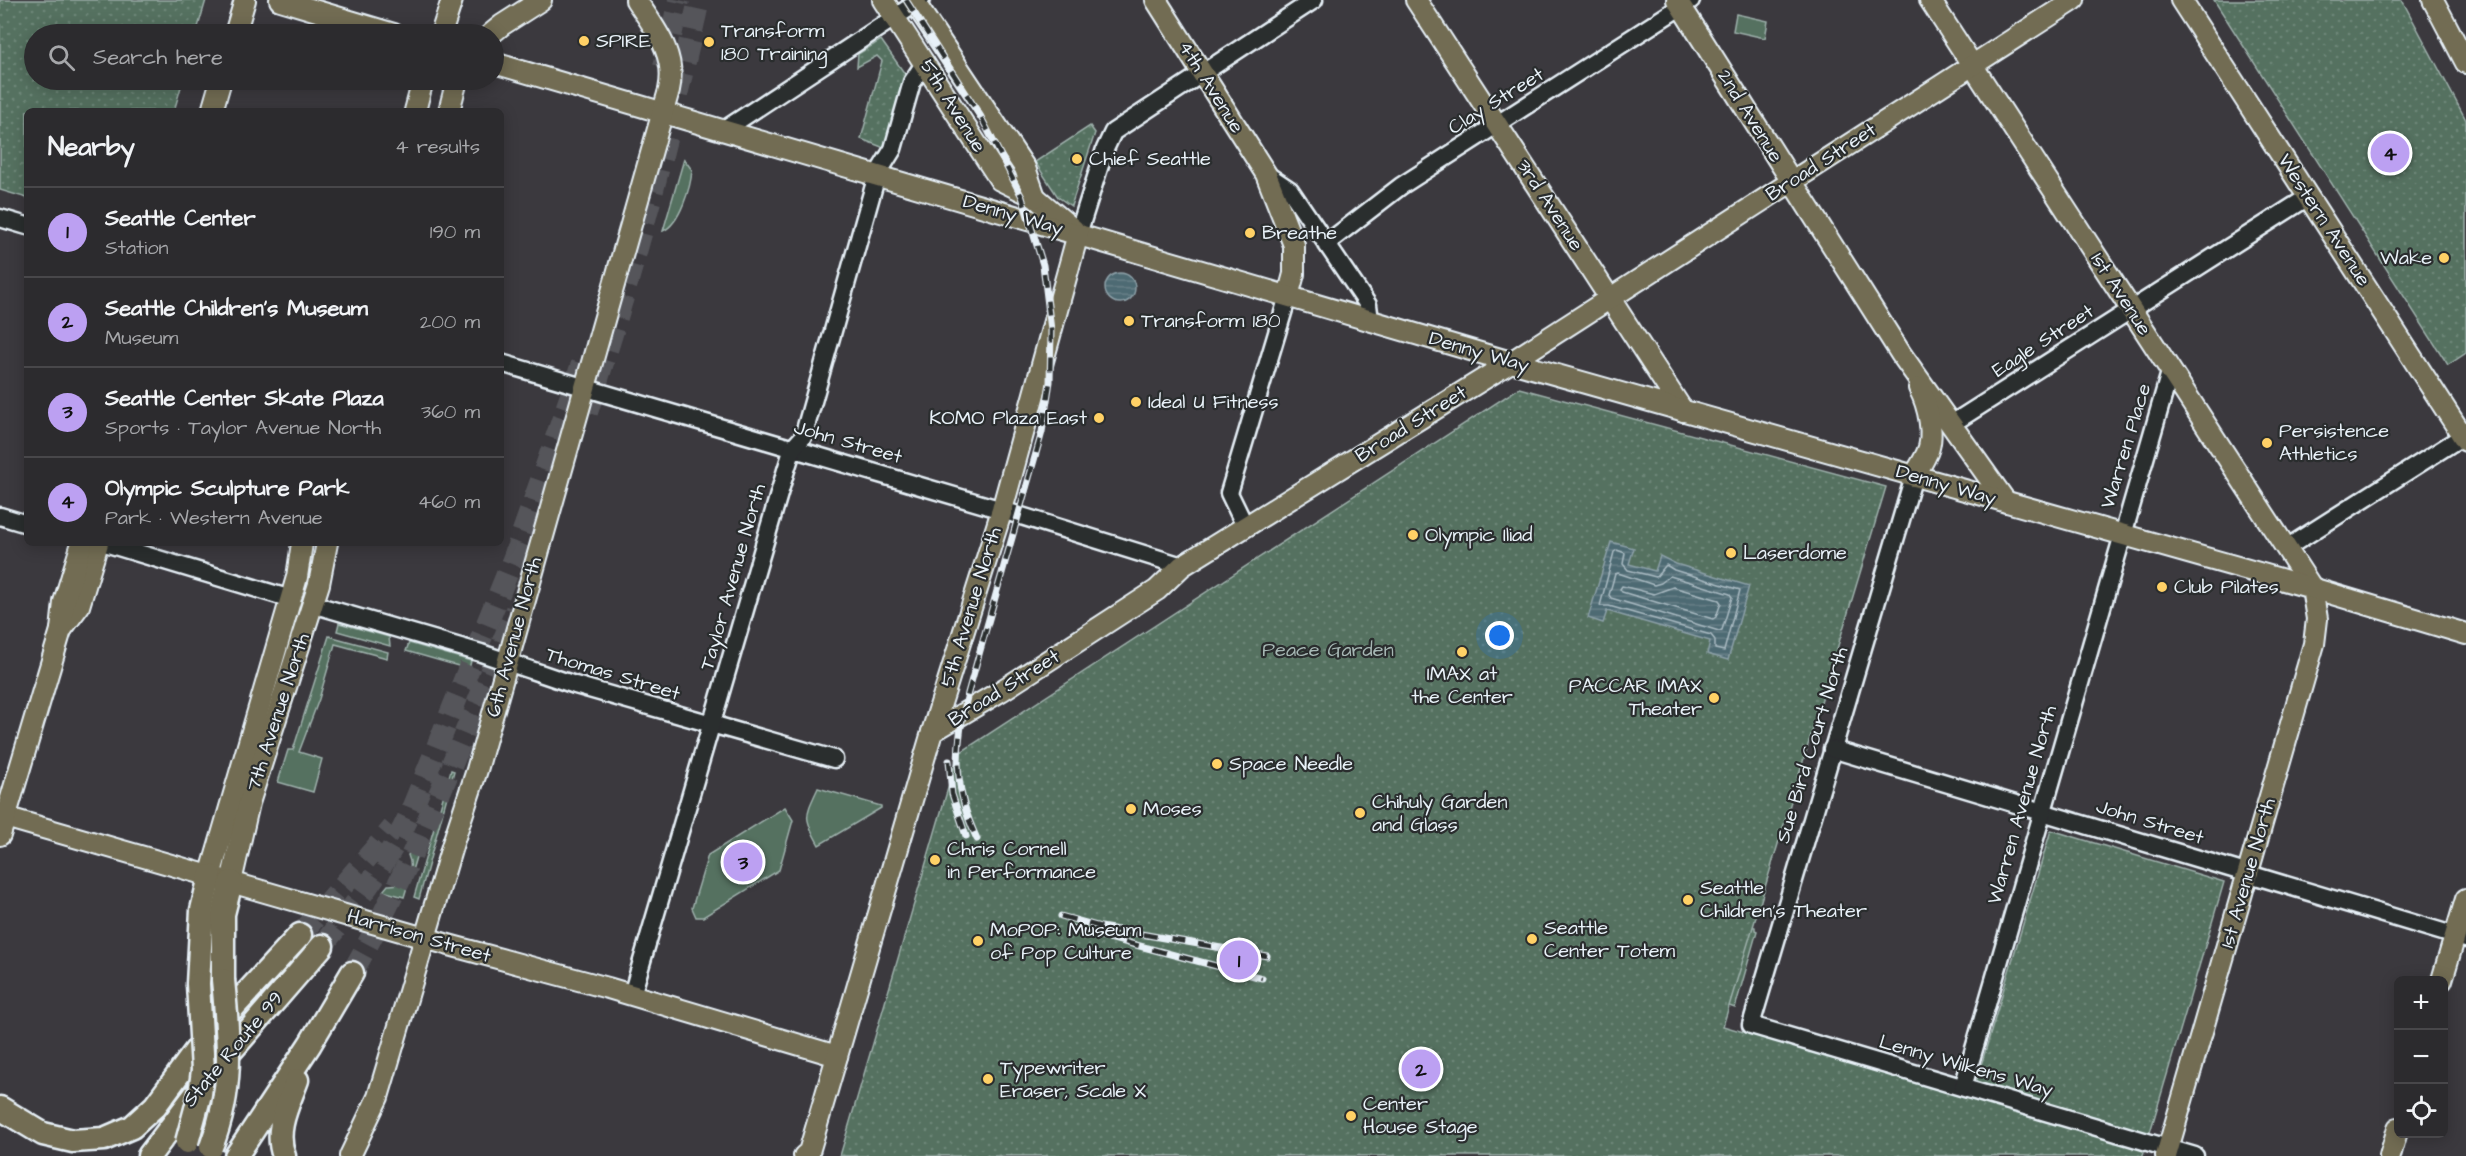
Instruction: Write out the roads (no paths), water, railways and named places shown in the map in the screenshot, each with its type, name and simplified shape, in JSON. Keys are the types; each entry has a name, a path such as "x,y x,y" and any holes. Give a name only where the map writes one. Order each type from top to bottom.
{"highway":[{"path":"209,1152 224,1109 229,1069 222,980 221,879"},
{"path":"184,1149 200,1094 203,1070 198,984 202,910 221,879"},
{"path":"0,1108 43,1134 73,1141 104,1139 132,1126 155,1106 206,1037 300,935"},
{"name":"State Route 99","path":"149,1156 211,1074 322,946"},
{"path":"236,1156 310,1044 352,973"},
{"path":"284,1156 280,1130 310,1044"}],"main road":[{"path":"238,24 245,0"},
{"path":"280,0 360,24"},
{"path":"444,24 452,0"},
{"path":"504,24 541,0"},
{"name":"6th Avenue North","path":"350,1156 378,1097 477,770 671,82 670,60 662,40 636,0"},
{"name":"5th Avenue","path":"883,0 1000,180 1035,196 1078,234"},
{"name":"4th Avenue","path":"1156,0 1266,174 1294,245 1294,274 1288,296"},
{"name":"3rd Avenue","path":"1416,0 1683,411"},
{"name":"1st Avenue","path":"1930,0 2288,547 2312,588"},
{"name":"Broad Street","path":"932,732 1001,692 1157,590 1182,566 1511,362 2074,0"},
{"name":"Western Avenue","path":"2181,0 2464,438"},
{"path":"2433,0 2466,63"},
{"name":"5th Avenue","path":"916,1 1024,166 1035,196"},
{"name":"2nd Avenue","path":"1683,2 1791,182 1901,354 1953,423 2007,502"},
{"name":"Denny Way","path":"504,66 1511,362 2312,588 2466,634"},
{"path":"214,108 218,90"},
{"path":"416,108 420,90"},
{"path":"450,108 455,90"},
{"name":"5th Avenue North","path":"808,1155 932,732 1002,510 1078,234"},
{"name":"2nd Avenue","path":"1901,354 1921,392 1930,430 1928,453 1914,476"},
{"path":"2,823 62,630 64,602 81,546"},
{"path":"62,630 79,606 97,546"},
{"name":"7th Avenue North","path":"221,879 291,599 301,546"},
{"name":"7th Avenue North","path":"221,879 312,604 326,546"},
{"name":"1st Avenue North","path":"2167,1152 2314,644 2317,619 2312,588"},
{"name":"Harrison Street","path":"2,823 221,879 424,939 632,995 837,1056"},
{"path":"2444,976 2461,937 2466,899"},
{"path":"2390,1156 2395,1138"}],"street":[{"path":"1078,234 1105,149 1113,132 1314,0"},
{"path":"724,130 916,1"},
{"name":"Clay Street","path":"1326,243 1401,186 1683,2"},
{"name":"Taylor Avenue North","path":"632,995 793,448 803,437 878,175 893,149 912,82 925,62"},
{"name":"4th Avenue","path":"1266,174 1290,189 1368,305 1370,320"},
{"name":"Eagle Street","path":"1953,423 2308,197"},
{"path":"0,218 24,225"},
{"path":"1245,526 1229,493 1288,296"},
{"name":"John Street","path":"504,364 1002,510 1182,566"},
{"name":"Warren Place","path":"2121,534 2171,369"},
{"path":"2288,547 2464,438"},
{"name":"Sue Bird Court North","path":"1750,1026 1914,476"},
{"path":"0,516 24,523"},
{"name":"Warren Avenue North","path":"1962,1087 2121,534"},
{"path":"115,546 291,599"},
{"name":"Thomas Street","path":"312,604 834,759"},
{"name":"John Street","path":"1832,750 2461,937"},
{"name":"Lenny Wilkens Way","path":"1750,1026 1962,1087 2167,1152"},
{"path":"2167,1152 2195,1156"}],"water":[{"path":"1120,273 1126,274 1134,282 1134,294 1126,302 1120,303 1114,302 1106,294 1105,288 1106,282 1114,274"},
{"path":"1611,542 1634,548 1629,564 1655,571 1660,556 1676,564 1749,586 1728,660 1707,654 1710,641 1607,611 1603,623 1588,618"}],"tunnel":[{"path":"664,67 679,0"},
{"path":"587,412 648,208 699,0"},
{"path":"322,946 380,868 409,816 514,557 582,364"},
{"path":"352,973 419,839 516,610"},
{"path":"300,935 393,828"}],"railway":[{"path":"906,0 981,117 1022,197 1043,265 1051,330 1050,382 1042,432 968,693 960,732 958,750 960,785 963,802 977,839"},
{"path":"949,761 952,794 966,836"},
{"path":"1061,916 1101,927 1267,956"},
{"path":"1071,928 1262,978"}],"place":[{"name":"SPIRE","path":"584,41"},
{"name":"Transform 180 Training","path":"709,42"},
{"name":"Olympic Sculpture Park","path":"2390,153"},
{"name":"Chief Seattle","path":"1077,159"},
{"name":"Breathe","path":"1250,233"},
{"name":"Wake","path":"2444,258"},
{"name":"Transform 180","path":"1129,321"},
{"name":"Ideal U Fitness","path":"1136,402"},
{"name":"KOMO Plaza East","path":"1099,418"},
{"name":"Persistence Athletics","path":"2267,443"},
{"name":"Olympic Iliad","path":"1413,535"},
{"name":"Laserdome","path":"1731,553"},
{"name":"Club Pilates","path":"2162,587"},
{"name":"IMAX at the Center","path":"1462,652"},
{"name":"PACCAR IMAX Theater","path":"1714,698"},
{"name":"Space Needle","path":"1217,764"},
{"name":"Moses","path":"1131,809"},
{"name":"Chihuly Garden and Glass","path":"1360,813"},
{"name":"Chris Cornell in Performance","path":"935,860"},
{"name":"Seattle Center Skate Plaza","path":"743,862"},
{"name":"Seattle Children's Theater","path":"1688,900"},
{"name":"Seattle Center Totem","path":"1532,939"},
{"name":"MoPOP: Museum of Pop Culture","path":"978,941"},
{"name":"Seattle Center","path":"1239,960"},
{"name":"Seattle Children's Museum","path":"1421,1069"},
{"name":"Typewriter Eraser, Scale X","path":"988,1079"},
{"name":"Center House Stage","path":"1351,1116"}],"park label":[{"name":"Peace Garden","path":"1328,650"}]}
